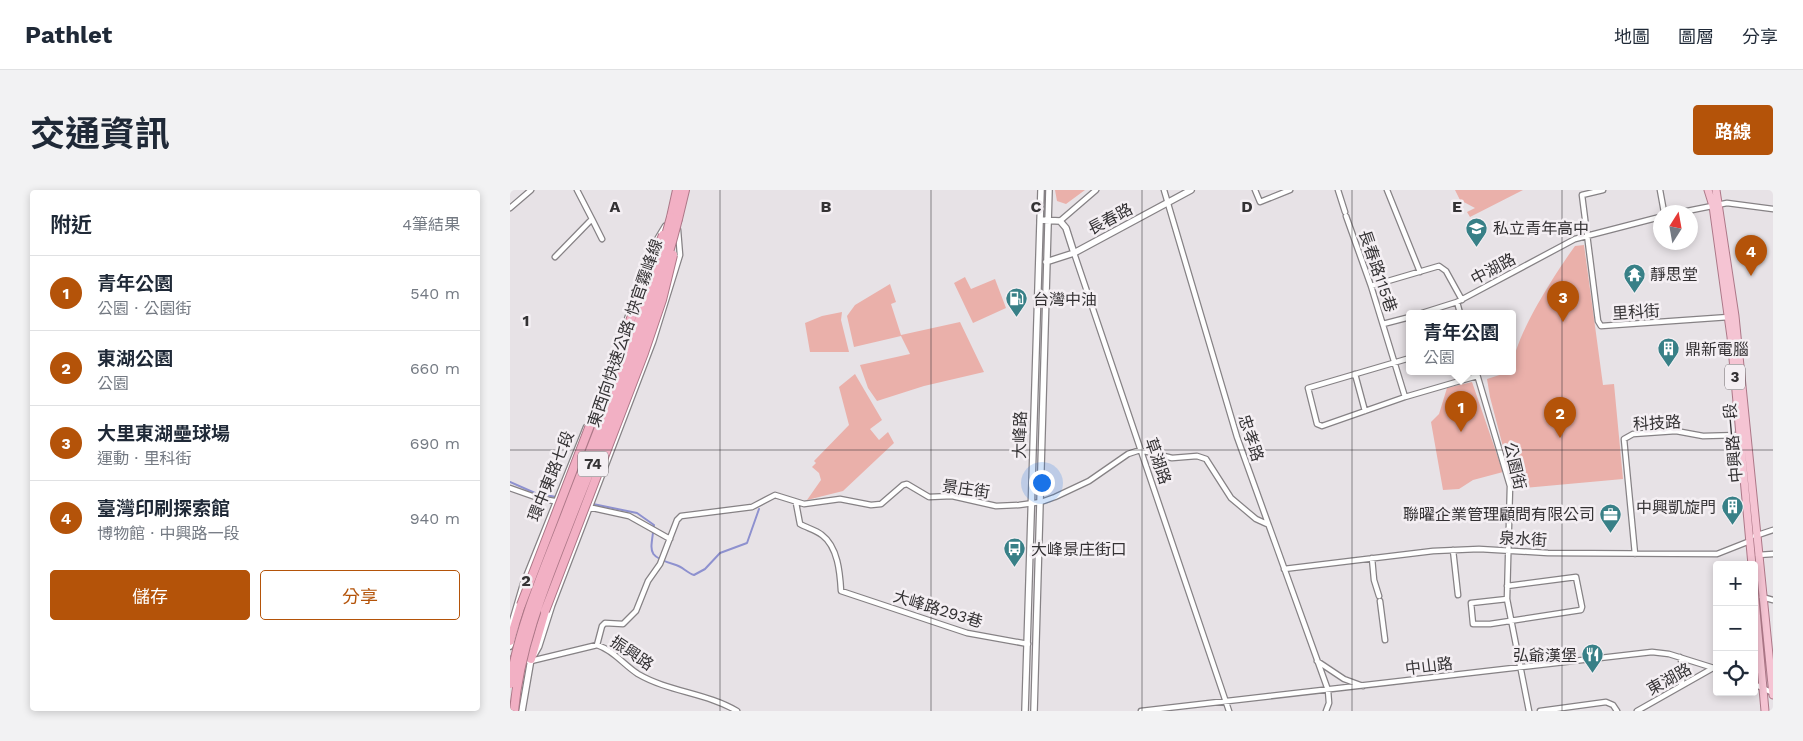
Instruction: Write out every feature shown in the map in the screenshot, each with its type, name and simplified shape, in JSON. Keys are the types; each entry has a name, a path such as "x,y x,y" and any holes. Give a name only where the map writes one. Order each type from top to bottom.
{"highway":[{"name":"東西向快速公路 快官霧峰線","path":"514,711 521,671 536,611 642,336 669,254 675,218 676,190"},
{"name":"東西向快速公路 快官霧峰線","path":"510,684 530,609 632,340 686,190"},
{"path":"510,641 521,605 619,353 653,256 675,218"},
{"path":"531,660 545,610 653,326 671,269 675,218"}],"main road":[{"name":"中興路一段","path":"1708,190 1716,205"},
{"name":"中興路一段","path":"1716,190 1716,205 1732,317 1758,561"},
{"name":"中興路一段","path":"1744,435 1751,561"},
{"name":"中興路一段","path":"1758,597 1765,711"},
{"name":"中興路一段","path":"1758,597 1773,693"}],"street":[{"path":"510,208 531,190"},
{"path":"577,190 602,239"},
{"name":"環中東路七段","path":"510,646 519,631 632,331 648,287 676,190"},
{"path":"531,660 528,652 538,612 644,338 678,230 686,190"},
{"name":"大峰路","path":"1025,711 1041,190"},
{"name":"大峰路","path":"1034,711 1049,190"},
{"path":"1040,220 1060,221 1096,190"},
{"name":"忠孝路","path":"1164,190 1237,438 1328,690"},
{"name":"長春路","path":"1038,263 1074,253 1191,190"},
{"path":"1255,190 1260,202 1290,190"},
{"name":"長春路115巷","path":"1338,190 1371,286 1405,397"},
{"path":"1387,190 1420,272"},
{"path":"1587,234 1582,196 1603,190"},
{"path":"1660,190 1663,205"},
{"path":"1698,209 1716,205 1749,204 1773,209"},
{"path":"555,257 592,219"},
{"name":"中湖路","path":"1432,310 1460,301 1587,234 1653,219"},
{"name":"草湖路","path":"1060,221 1066,228 1229,711"},
{"name":"環中東路七段","path":"510,628 523,584 624,327 650,251 665,226"},
{"path":"522,711 531,660 539,648 552,606 653,342 680,255 678,230"},
{"name":"里科街","path":"1587,234 1598,321 1601,326 1732,317"},
{"path":"1371,286 1435,266 1444,268 1460,301 1460,310"},
{"path":"1383,324 1406,318"},
{"path":"624,327 653,342"},
{"path":"1406,359 1308,388 1317,424 1322,426 1473,375"},
{"path":"1355,374 1365,411"},
{"name":"公園街","path":"1476,375 1510,486 1507,599 1528,711"},
{"name":"科技路","path":"1635,554 1624,443 1626,437 1633,434 1676,431 1703,436 1744,435"},
{"path":"1140,450 1172,458 1197,456 1206,459 1231,498 1256,520 1267,524"},
{"name":"景庄街","path":"597,646 602,626 605,623 623,624 632,616 648,581 660,564 681,516 752,506 775,495 784,496 796,503 804,504 840,499 871,505 881,504 903,485 907,484 929,497 952,496 996,506 1041,502 1089,481 1128,454 1140,450"},
{"path":"510,488 555,502 567,500 629,516 670,538"},
{"name":"大峰路293巷","path":"796,503 800,524 823,535 829,542 838,560 842,591 967,633 1028,644"},
{"path":"1756,535 1773,530"},
{"name":"泉水街","path":"1284,569 1452,550 1718,554 1749,542 1756,535"},
{"path":"1452,550 1458,595"},
{"path":"1758,555 1773,554"},
{"path":"1372,558 1385,640"},
{"path":"1507,586 1576,577 1582,607 1581,610 1512,621 1473,624 1471,603 1507,599"},
{"path":"1758,597 1773,600"},
{"name":"振興路","path":"510,659 531,660 597,646 605,648 636,673 650,681 713,700 737,711"},
{"name":"中山路","path":"1141,711 1652,652 1680,657 1713,667"},
{"path":"1680,657 1684,671 1681,685"},
{"path":"1317,661 1344,679 1364,686"},
{"name":"東湖路","path":"1637,711 1713,669"},
{"path":"1758,685 1773,693"},
{"path":"1326,711 1329,703 1328,690"},
{"path":"1540,711 1606,702 1613,705 1617,711"}],"shaded area":[{"path":"1055,190 1085,190 1066,204 1057,201"},
{"path":"1455,190 1523,190 1470,217 1467,212 1475,208 1460,200"},
{"path":"1584,245 1603,385 1614,384 1623,479 1514,489 1487,379 1500,375 1516,375 1516,352 1519,342 1536,307 1575,246"},
{"path":"965,277 971,289 995,279 1006,308 973,323 954,283"},
{"path":"890,284 896,302 891,304 901,335 960,322 984,372 924,386 877,401 868,388 860,365 910,354 901,336 854,347 847,316 855,305"},
{"path":"842,312 841,320 849,352 810,352 805,323 822,316"},
{"path":"855,374 882,420 870,429 879,440 888,432 894,443 843,491 807,500 821,480 819,473 812,467 816,463 814,461 849,425 839,387"},
{"path":"1472,382 1503,472 1473,480 1459,489 1443,490 1431,422 1439,414 1447,388"}],"waterway":[{"path":"510,482 535,493 556,497"},
{"path":"593,504 637,513 654,525 651,547 655,556 694,575 705,569 720,553 747,543 759,509"}],"place":[{"name":"私立青年高中","path":"1477,247"},
{"name":"臺灣印刷探索館","path":"1751,276"},
{"name":"靜思堂","path":"1634,293"},
{"name":"台灣中油","path":"1017,318"},
{"name":"大里東湖壘球場","path":"1563,322"},
{"name":"鼎新電腦","path":"1669,368"},
{"name":"青年公園","path":"1461,432"},
{"name":"東湖公園","path":"1560,438"},
{"name":"中興凱旋門","path":"1732,526"},
{"name":"聯曜企業管理顧問有限公司","path":"1611,533"},
{"name":"大峰景庄街口","path":"1015,568"},
{"name":"弘爺漢堡","path":"1593,674"}]}
